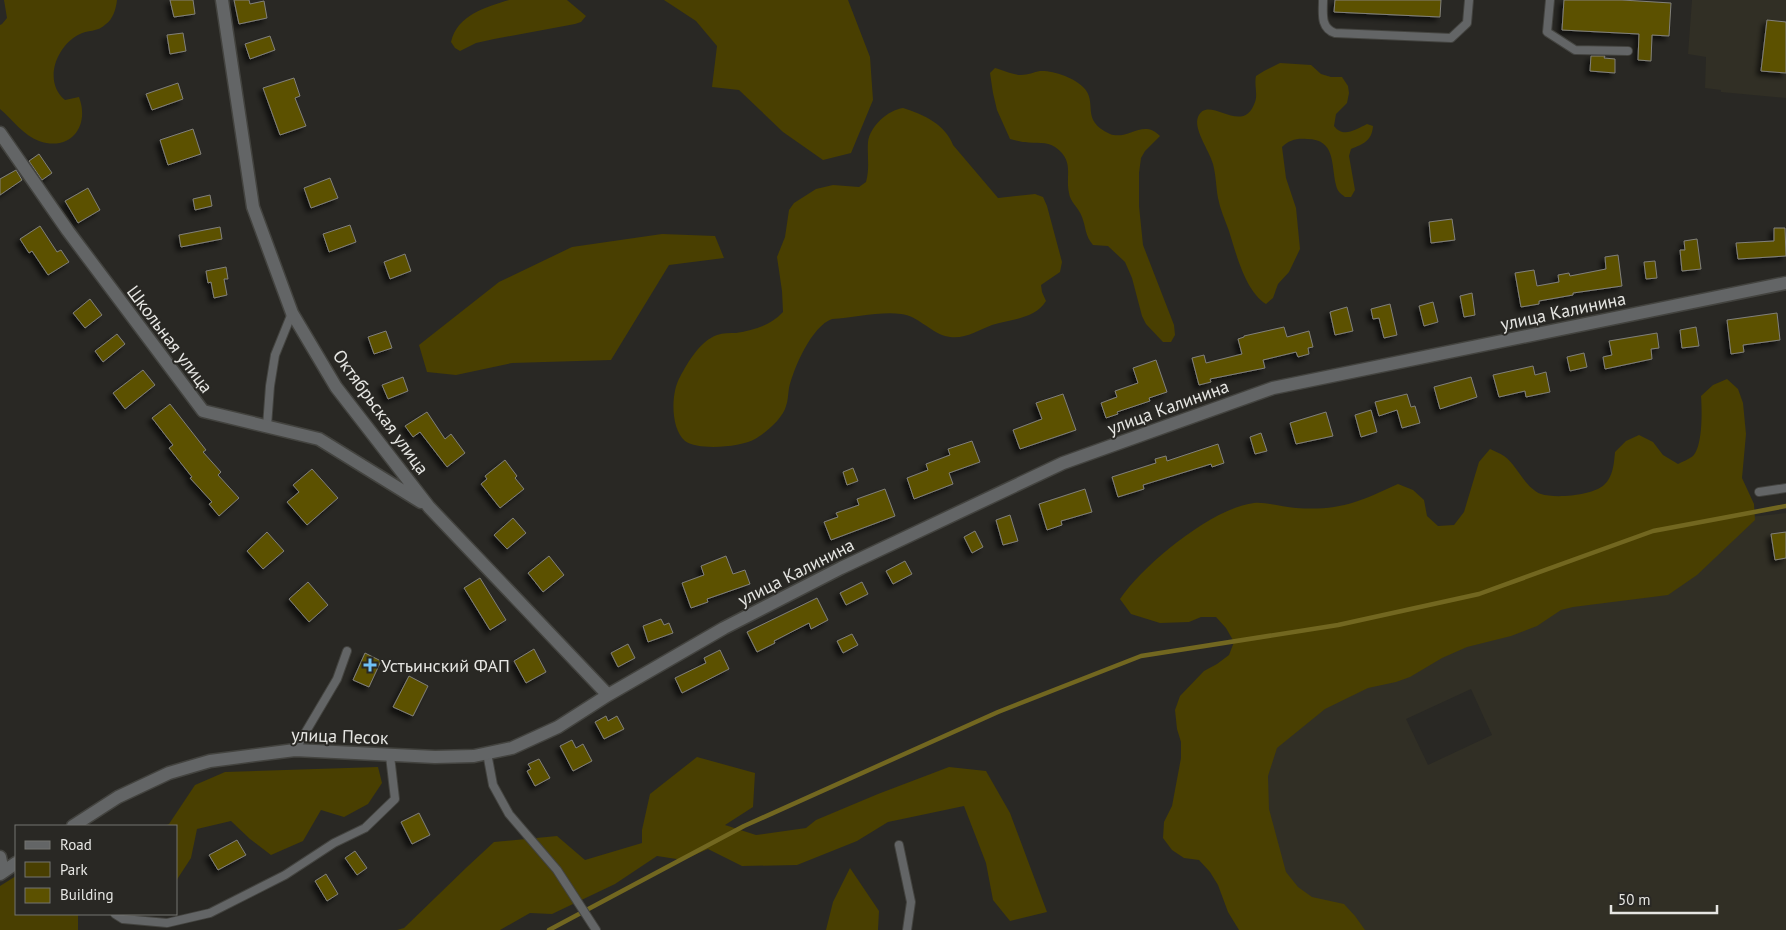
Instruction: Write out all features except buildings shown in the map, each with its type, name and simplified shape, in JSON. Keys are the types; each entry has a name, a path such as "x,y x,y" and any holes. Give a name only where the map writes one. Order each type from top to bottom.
{"street":[{"name":"Октябрьская улица","path":"222,0 253,207 292,313 336,387 429,507 608,695"},
{"name":"Школьная улица","path":"0,133 68,231 203,411 319,438 429,507"},
{"name":"улица Калинина","path":"608,695 724,628 841,568 1063,463 1273,388 1786,283"},
{"name":"улица Песок","path":"75,825 118,797 169,772 210,761 295,750 390,756 474,756 487,754 512,748 558,727 608,695"},
{"path":"0,858 1,873 15,864"}],"lane":[{"path":"1323,0 1325,25 1329,31 1335,33 1450,38 1467,23 1469,0"},
{"path":"1550,0 1547,32 1575,50 1628,51"},
{"path":"267,426 275,355 292,313"},
{"path":"1759,492 1786,488"},
{"path":"295,750 337,679 347,651"},
{"path":"487,754 493,785 509,814 557,870 596,930"},
{"path":"116,915 122,919 167,923 210,913 285,875 334,843 365,828 395,799 390,756"},
{"path":"899,845 911,902 907,930"}],"shaded area":[{"path":"1692,0 1786,0 1786,98 1721,92 1721,90 1705,88 1706,57 1688,54"},
{"path":"1786,513 1786,930 1301,930 1236,717 1683,524","holes":["1471,689 1492,735 1428,765 1406,719"]}],"green space":[{"path":"4,0 117,0 111,19 103,27 82,33 70,40 58,56 54,75 58,93 65,100 79,97 82,108 80,127 69,140 60,143 50,143 34,139 0,109 0,25 7,18"},
{"path":"509,0 567,0 586,16 581,22 575,24 476,43 460,51 455,48 451,42 459,25 482,9"},
{"path":"664,0 848,0 870,57 873,100 851,153 823,160 783,132 739,90 712,87 717,46 696,21"},
{"path":"1280,63 1311,65 1321,74 1331,77 1342,77 1348,86 1349,93 1347,103 1336,114 1334,126 1341,132 1349,132 1367,124 1373,126 1369,139 1351,149 1349,156 1355,190 1351,197 1345,197 1337,189 1330,154 1328,148 1323,143 1316,140 1300,139 1290,141 1282,147 1286,178 1296,208 1300,249 1289,272 1278,284 1273,298 1266,304 1252,290 1242,271 1219,202 1213,164 1197,122 1198,117 1203,111 1217,111 1234,116 1242,116 1250,112 1256,99 1256,76"},
{"path":"995,68 1018,75 1040,71 1057,73 1083,87 1090,99 1092,117 1101,129 1110,134 1123,135 1141,129 1148,129 1160,136 1145,151 1141,158 1139,206 1143,245 1174,325 1175,335 1171,342 1163,342 1146,324 1125,262 1108,246 1093,245 1090,242 1081,214 1070,196 1067,163 1061,152 1048,144 1021,142 1010,139 997,110 993,93 990,73"},
{"path":"903,108 926,117 939,126 998,198 1035,194 1043,197 1062,262 1060,272 1041,285 1046,301 1036,312 1029,315 958,337 939,334 913,318 901,314 876,314 832,319 818,330 805,348 791,379 784,411 769,429 749,442 730,446 700,446 685,441 680,435 674,419 675,392 683,371 700,347 711,338 719,334 743,332 761,327 773,321 783,312 777,257 785,237 789,210 794,203 816,189 833,185 859,187 866,182 868,142 872,130 886,115"},
{"path":"662,234 715,236 724,258 669,265 611,360 512,363 456,375 427,372 419,345 499,282 572,247"},
{"path":"1727,379 1738,389 1743,403 1746,434 1742,478 1754,504 1755,520 1697,575 1668,595 1561,610 1537,626 1511,636 1467,647 1442,658 1410,677 1368,688 1325,709 1277,748 1268,776 1269,809 1286,872 1298,887 1312,897 1344,904 1365,930 1239,930 1228,912 1218,885 1210,872 1199,860 1184,858 1172,850 1163,838 1164,822 1172,806 1181,758 1181,742 1177,729 1175,710 1180,696 1204,671 1229,655 1234,642 1226,628 1216,617 1201,617 1189,622 1160,623 1131,614 1120,599 1131,585 1162,555 1199,526 1237,507 1254,503 1296,508 1325,508 1349,504 1398,484 1413,490 1424,500 1427,516 1438,526 1454,525 1464,512 1479,462 1490,449 1509,460 1535,491 1541,494 1556,496 1583,494 1604,485 1611,474 1615,452 1626,441 1639,435 1653,442 1663,455 1678,464 1693,456 1699,444 1702,410 1701,396 1713,385"},
{"path":"697,757 755,773 753,807 725,825 756,835 806,828 816,820 949,767 986,771 1010,813 1047,912 1010,921 993,900 986,863 964,806 888,822 857,841 797,865 742,866 708,849 683,860 657,856 615,884 552,914 530,913 500,930 397,930 404,928 494,842 557,836 585,860 642,843 642,830 650,794"},
{"path":"378,767 382,783 368,804 344,817 321,810 303,841 271,855 231,821 197,829 191,858 178,878 178,825 166,825 195,785 225,772"},
{"path":"850,868 879,911 878,930 826,930 833,902"},
{"path":"15,877 15,915 78,915 78,930 0,930 0,886"}],"waterway":[{"path":"549,930 744,826 998,712 1141,656 1338,625 1479,594 1653,531 1786,506"}],"place":[{"name":"Устьинский ФАП","path":"370,665"}]}
